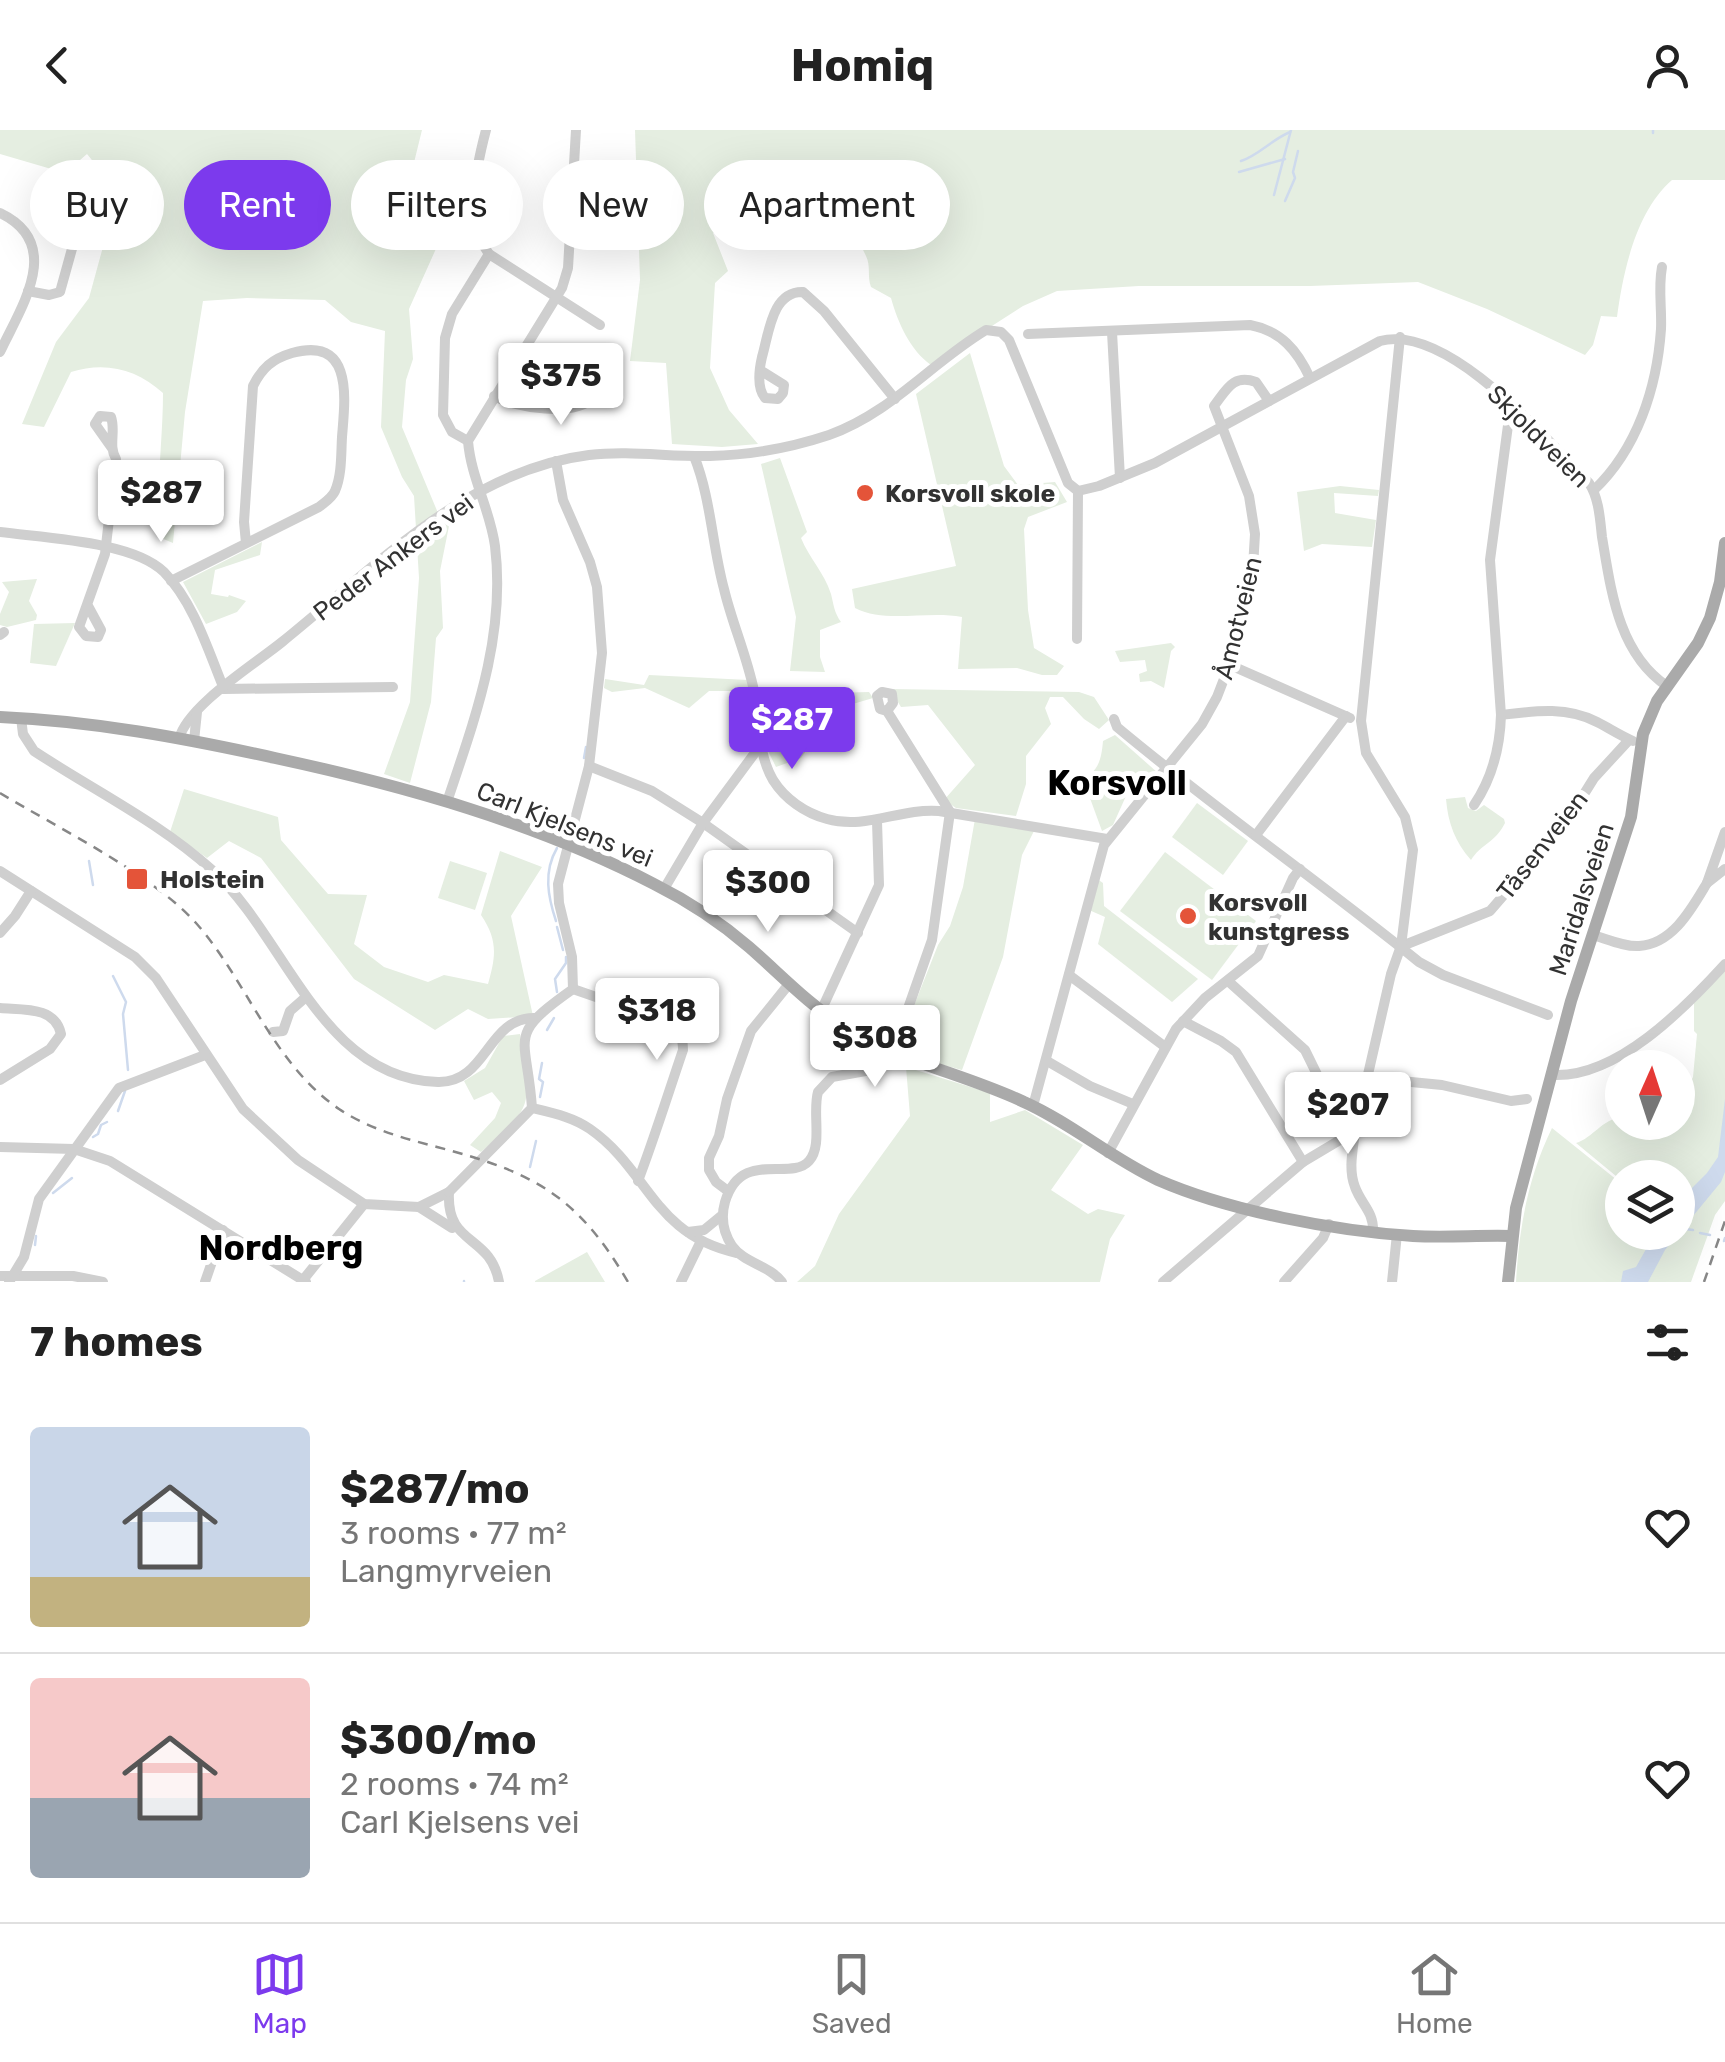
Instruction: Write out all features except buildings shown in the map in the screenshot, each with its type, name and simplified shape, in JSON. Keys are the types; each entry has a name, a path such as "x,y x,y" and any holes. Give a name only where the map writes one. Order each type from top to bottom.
{"main road":[{"name":"Maridalsveien","path":"1508,1282 1511,1236 1552,1075 1631,817 1635,742 1667,686 1718,617 1725,543"},
{"name":"Carl Kjelsens vei","path":"0,717 194,742 318,767 447,802 569,845 664,889 732,932 820,1011 858,1036 1033,1106 1108,1153 1174,1186 1249,1208 1373,1231 1511,1236"}],"street":[{"path":"486,130 477,171 475,228 489,254 600,326"},
{"path":"447,802 494,644 497,608 495,547 470,466 468,441 556,298 568,268 576,130"},
{"path":"0,213 20,225 32,247 34,271 0,352"},
{"path":"28,291 49,295 60,292 72,250"},
{"path":"468,441 452,432 443,415 446,338 452,314 489,254"},
{"path":"1594,490 1631,440 1652,387 1660,348 1662,268"},
{"path":"760,370 778,305 786,295 803,292 824,311 895,400"},
{"path":"1028,334 1257,327 1284,339 1310,378"},
{"name":"Peder Ankers vei","path":"178,739 184,724 224,689 437,517 480,491 556,461 632,451 694,456 774,450 806,442 858,422 895,400 979,334 992,329 1009,340 1068,483 1078,490"},
{"path":"1112,332 1120,478"},
{"path":"1077,639 1078,490 1120,478 1380,340 1400,338 1361,721 1368,758 1405,817 1413,844 1401,946 1394,960 1370,1078 1359,1112 1351,1168 1354,1185 1372,1216 1373,1231"},
{"name":"Skjoldveien","path":"1400,338 1444,355 1477,376 1511,403 1594,490 1618,616 1638,656 1667,686"},
{"path":"171,581 319,507 337,487 344,380 339,366 328,355 314,351 282,357 262,367 253,386 246,542"},
{"path":"1222,427 1214,406 1234,380 1256,382 1269,400"},
{"path":"494,396 518,406 579,409 594,398 596,384"},
{"path":"1474,805 1492,771 1501,715 1490,560 1511,403"},
{"name":"Åmotveien","path":"1033,1106 1097,864 1108,839 1202,724 1230,665 1256,546 1252,504 1222,427"},
{"path":"88,606 105,547 116,459 112,448"},
{"path":"694,456 704,481 723,588 752,682 760,746 773,780 800,808 828,820 860,824 921,810 950,812 1108,839"},
{"path":"556,461 563,500 597,587 602,652 589,766 558,892 572,957 574,989"},
{"path":"0,532 105,547 151,563 171,581 199,629 224,689 393,687"},
{"path":"1230,665 1361,721"},
{"path":"1501,715 1548,710 1574,714 1635,742"},
{"path":"739,1254 729,1242 721,1216 728,1191 759,1168 797,1168 808,1163 814,1151 820,1088 832,1077 879,1066 893,1052 932,940 950,812 887,711"},
{"path":"194,742 197,712"},
{"path":"1256,835 1346,716"},
{"path":"21,718 23,734 34,751 176,840 217,874 258,923 306,996 364,1058 403,1075 453,1081 475,1068 502,1028 520,1018 534,1018"},
{"path":"1114,719 1117,727 1167,770 1419,962 1548,1015"},
{"name":"Tåsenveien","path":"1401,946 1490,911 1566,823 1596,775 1635,742"},
{"path":"664,889 703,823 760,746"},
{"path":"589,766 652,791 858,933"},
{"path":"820,1011 881,876 877,821"},
{"path":"1593,935 1630,946 1645,946 1685,920 1707,883 1725,832"},
{"path":"1108,1153 1164,1046 1183,1021 1258,956 1300,869"},
{"path":"1707,883 1725,869"},
{"path":"0,872 135,956 156,978 243,1109 270,1138 364,1204 419,1207 458,1231 493,1260 499,1282"},
{"path":"0,933 31,891"},
{"path":"1552,1075 1582,1072 1623,1056 1725,964"},
{"path":"1068,975 1164,1046"},
{"path":"1228,981 1305,1050 1331,1103 1359,1112"},
{"path":"728,1191 716,1182 708,1158 719,1136 751,1031 789,984"},
{"path":"532,1108 524,1045 534,1018 574,989"},
{"path":"574,989 668,1022 683,1039 683,1050 638,1182"},
{"path":"274,1032 284,1029 290,1012 306,996"},
{"path":"0,1008 49,1014 58,1023 61,1034 55,1045 0,1080"},
{"path":"1183,1021 1236,1052 1303,1162"},
{"path":"12,1279 24,1257 39,1199 122,1085 205,1055"},
{"path":"1046,1060 1090,1086 1134,1104"},
{"path":"1370,1078 1442,1085 1510,1102 1527,1100"},
{"path":"532,1108 560,1114 591,1130 670,1220 701,1242 739,1254 772,1271 782,1282"},
{"path":"419,1207 449,1192 532,1108"},
{"path":"1164,1282 1303,1162 1355,1131"},
{"path":"0,1147 74,1150 126,1170 305,1281 364,1204"},
{"path":"449,1192 448,1210 458,1231"},
{"path":"687,1232 704,1230 721,1216"},
{"path":"1284,1282 1323,1238 1329,1224"},
{"path":"205,1282 223,1230"},
{"path":"1392,1282 1397,1234"},
{"path":"681,1282 701,1242"},
{"path":"0,1276 73,1276 103,1282"}],"shaded area":[{"path":"0,130 422,130 415,160 351,160 351,250 435,250 409,309 413,359 406,380 402,427 438,513 450,521 440,571 443,628 436,638 431,702 410,783 384,774 410,702 419,578 414,496 381,427 385,331 351,322 325,300 203,301 185,412 173,543 161,538 163,393 120,369 84,369 71,372 44,427 22,424 56,342 89,298 102,250 164,250 164,160 92,160 87,154 80,160 30,163 0,154"},
{"path":"635,130 1725,130 1725,180 1672,180 1660,193 1633,243 1617,317 1601,316 1593,345 1585,355 1418,282 1139,286 1057,291 1023,306 931,365 906,335 891,298 871,287 863,250 950,250 950,160 704,160 704,250 720,250 728,271 715,283 710,368 729,410 758,444 722,447 672,444 666,363 630,361 640,280 639,250 684,250 684,160 636,160"},
{"path":"970,353 1004,466 1018,485 1055,482 1067,502 1028,517 1024,529 1034,648 1064,666 1057,675 1017,668 958,669 962,617 880,615 855,608 852,589 956,566 916,394"},
{"path":"780,458 807,532 801,538 828,586 841,622 820,630 820,657 825,672 790,671 796,617 761,464"},
{"path":"1340,486 1379,490 1378,496 1334,493 1335,513 1376,520 1372,547 1322,544 1304,551 1297,492"},
{"path":"262,542 260,555 215,570 211,594 246,601 237,612 206,624 183,582"},
{"path":"37,579 29,601 36,620 0,625 9,592 2,582"},
{"path":"75,623 56,666 30,663 34,624"},
{"path":"1171,643 1175,647 1164,688 1151,681 1140,682 1139,674 1147,671 1145,660 1120,662 1115,651"},
{"path":"649,675 748,680 751,691 709,691 689,708 645,688 612,692 604,688 605,679 644,685"},
{"path":"890,689 1079,692 1094,697 1109,720 1099,729 1063,697 1050,697 1045,708 1051,724 1026,756 1026,784 1016,816 956,808 944,800 975,765 928,705 901,707"},
{"path":"869,692 873,698 836,709 801,758 776,767 765,745 762,695"},
{"path":"1115,735 1158,773 1136,783 1113,825 1102,831 1087,790 1078,791 1076,783 1093,771 1103,741"},
{"path":"184,789 278,817 281,840 328,894 367,895 354,944 384,967 428,982 444,975 488,984 494,948 481,915 500,851 542,867 511,916 533,1016 488,1019 468,1009 435,1030 354,979 261,858 229,841 207,858 170,832"},
{"path":"1465,797 1468,808 1476,811 1484,805 1505,823 1471,860 1453,832 1446,799"},
{"path":"1197,803 1248,841 1223,875 1172,837"},
{"path":"975,819 1035,829 1022,855 1003,957 962,1070 919,1057 900,1041 938,945 950,926 963,887"},
{"name":"Korsvoll kunstgress","path":"1165,852 1256,921 1212,980 1120,911"},
{"path":"450,861 487,873 475,910 438,898"},
{"path":"1097,879 1103,883 1104,906 1198,979 1172,1002 1098,944 1105,917 1089,910"},
{"path":"1725,970 1725,1201 1715,1215 1691,1282 1516,1282 1526,1203 1552,1128 1605,1170 1605,1250 1695,1250 1695,1160 1605,1160 1605,1167 1576,1143 1605,1124 1605,1140 1695,1140 1694,1003"},
{"path":"520,1034 525,1102 512,1123 481,1152 470,1145 495,1118 501,1103 492,1092 474,1100 464,1081 485,1068 503,1036"},
{"path":"906,1067 990,1093 990,1122 1025,1110 1083,1145 1051,1190 1088,1214 1098,1209 1125,1215 1110,1239 1100,1282 797,1282 815,1266 839,1214 910,1116"},
{"path":"587,1252 605,1282 535,1282 535,1281"}],"water":[{"path":"1725,1099 1725,1172 1695,1214 1695,1185 1718,1157"},
{"path":"1646,1250 1665,1250 1648,1282 1621,1282 1623,1271 1636,1267"}],"waterway":[{"path":"1274,195 1291,130"},
{"path":"1241,161 1290,132"},
{"path":"1285,201 1295,178 1298,151"},
{"path":"1239,172 1285,159"},
{"path":"584,758 586,747"},
{"path":"556,921 548,884 557,848"},
{"path":"89,861 93,885"},
{"path":"557,927 563,950"},
{"path":"557,992 555,979 566,957"},
{"path":"113,976 126,1002 123,1014 128,1070"},
{"path":"547,1030 554,1018"},
{"path":"540,1097 542,1063"},
{"path":"118,1111 125,1091"},
{"path":"93,1137 107,1122"},
{"path":"530,1167 536,1141"},
{"path":"53,1193 72,1178"},
{"path":"1700,1233 1710,1235"},
{"path":"35,1245 36,1236"}],"railway":[{"path":"0,793 130,870 177,905 214,946 296,1069 339,1109 386,1132 500,1166 549,1191 590,1228 628,1282"},
{"path":"1704,1282 1725,1221"}],"place":[{"name":"Korsvoll skole","path":"865,493"},
{"name":"Holstein","path":"137,879"},
{"name":"Korsvoll kunstgress","path":"1188,916"}],"district":[{"name":"Korsvoll","path":"1117,783"},
{"name":"Nordberg","path":"281,1248"}]}
